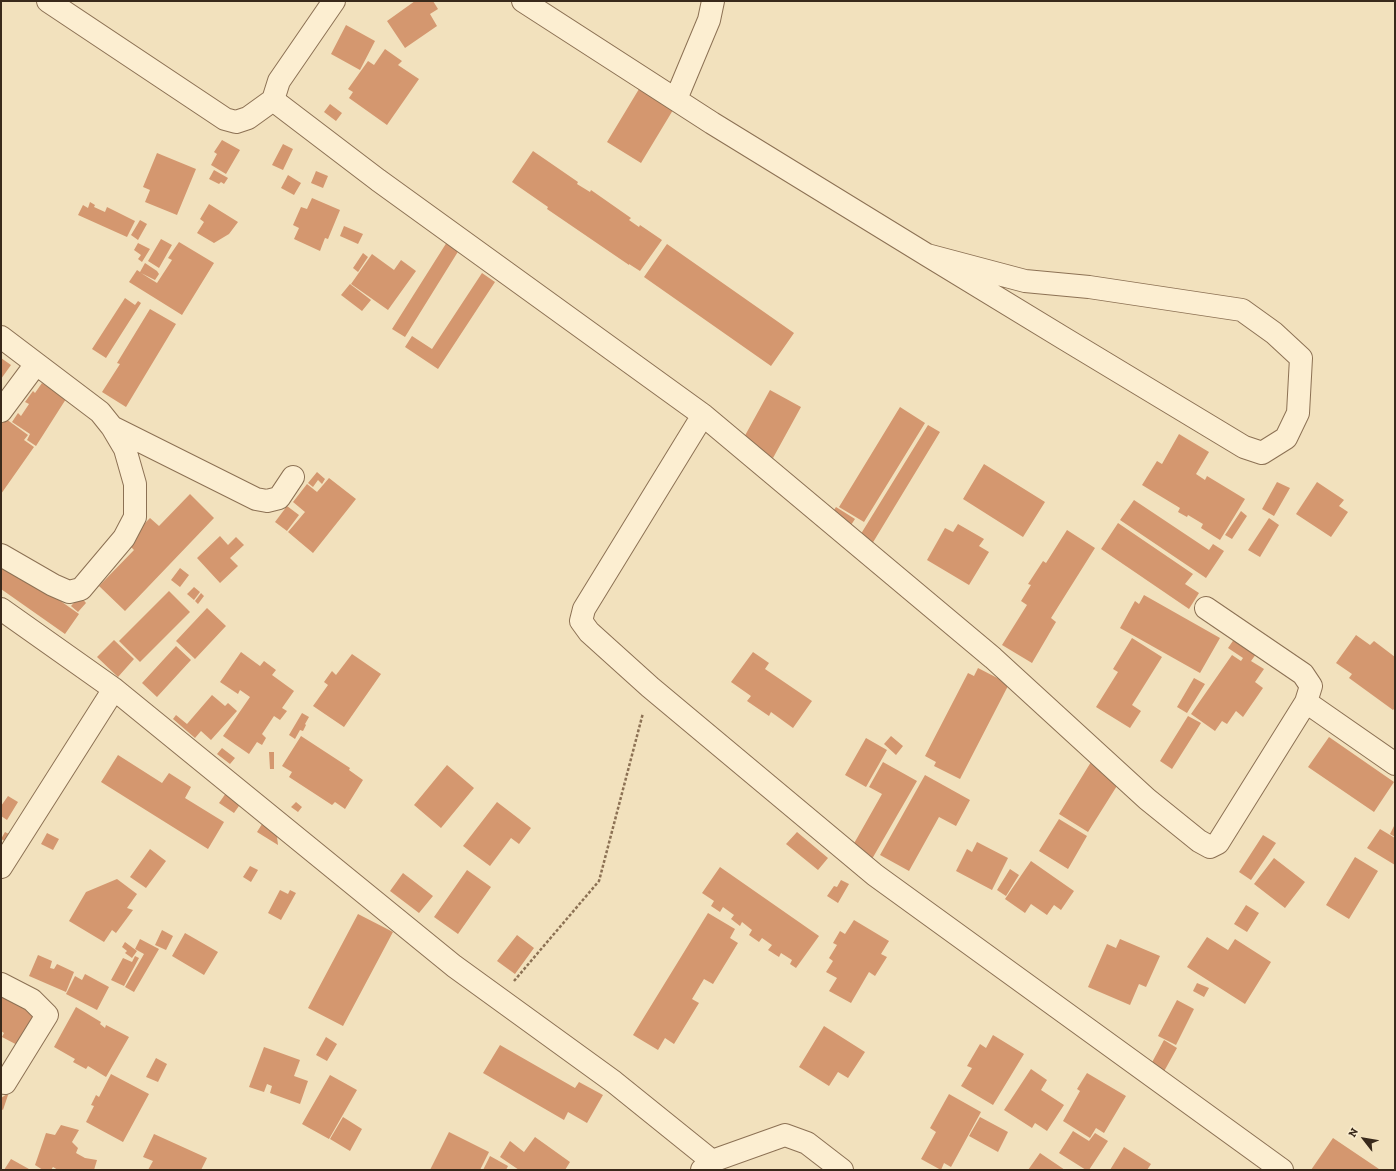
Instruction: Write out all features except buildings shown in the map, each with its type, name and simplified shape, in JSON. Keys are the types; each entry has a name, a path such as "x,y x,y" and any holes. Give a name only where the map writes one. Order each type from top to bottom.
{"street":[{"path":"48,1 225,119 236,122 248,118 273,100 279,81 334,1"},
{"path":"523,1 676,99 927,255 1244,447 1262,453 1286,438 1298,413 1301,358 1274,333 1242,310 1089,286 1025,281 927,255"},
{"path":"676,99 709,20 713,1"},
{"path":"273,100 378,180 703,415 993,658 1147,799 1199,841 1210,847 1218,843 1306,702 1311,686 1303,674 1206,608"},
{"path":"1,337 100,412 112,427 125,449 135,484 135,517 124,538 81,589 70,592 53,585 1,555"},
{"path":"1,411 36,364"},
{"path":"703,415 584,609 581,621 589,632 650,687 875,875 1282,1170"},
{"path":"112,427 256,499 268,501 279,498 293,477"},
{"path":"1,609 114,689 454,966 614,1082 707,1166 785,1135 807,1143 842,1170"},
{"path":"1,867 114,689"},
{"path":"1306,702 1395,764"},
{"path":"1,984 32,1000 47,1015 5,1083"}],"path":[{"path":"499,998 599,881 650,687"}]}
